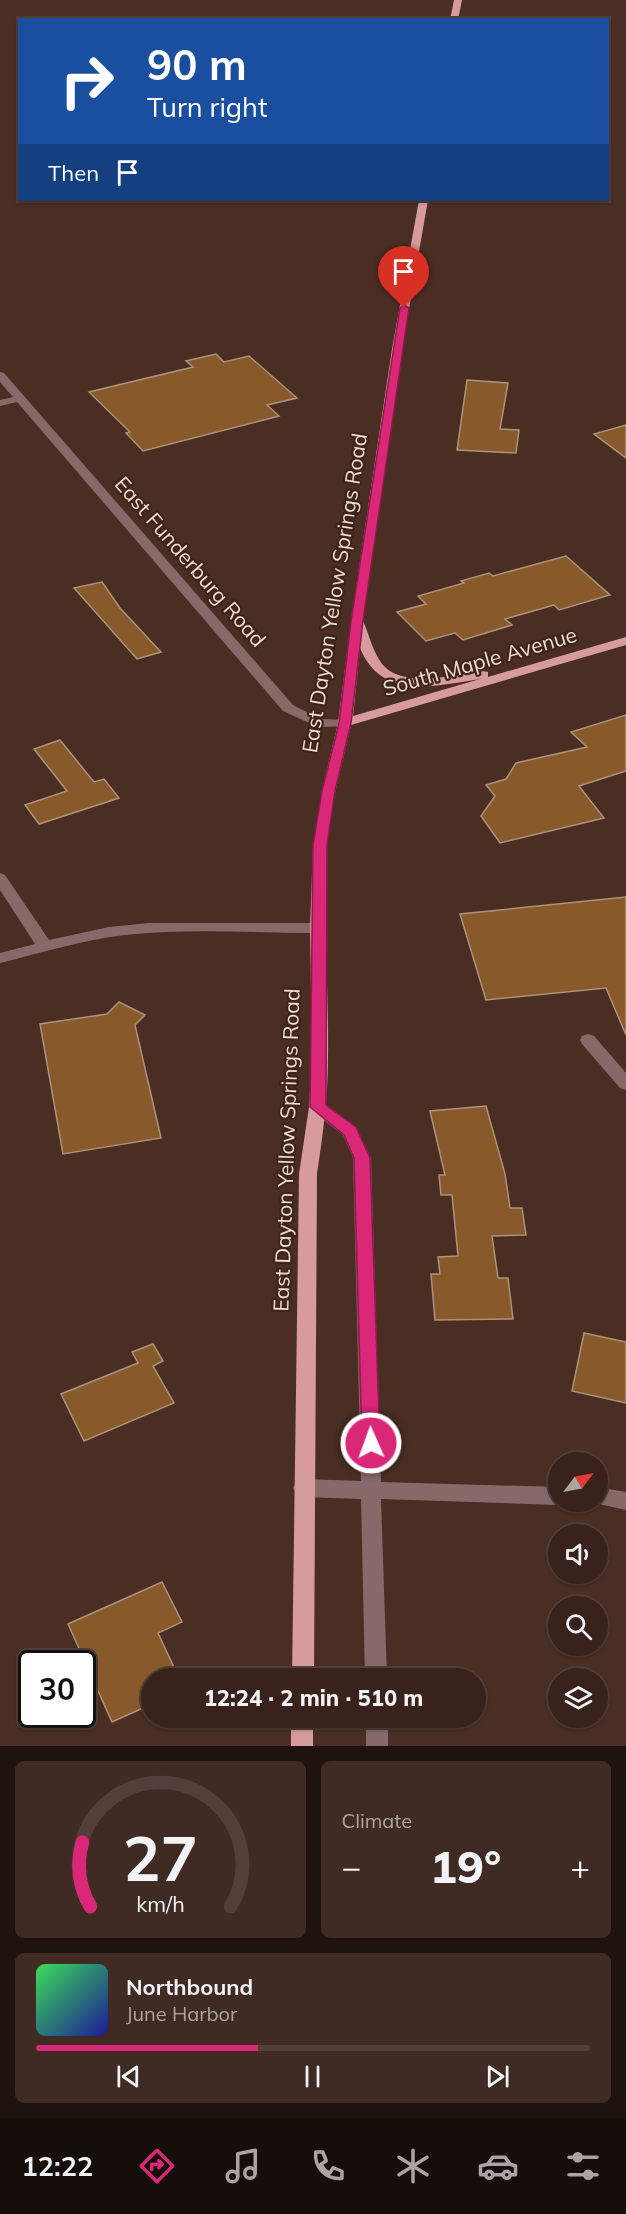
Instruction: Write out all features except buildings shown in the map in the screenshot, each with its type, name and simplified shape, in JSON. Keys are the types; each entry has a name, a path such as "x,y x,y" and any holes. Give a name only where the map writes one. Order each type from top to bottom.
{"main road":[{"path":"454,18 458,0"},
{"name":"East Dayton Yellow Springs Road","path":"303,1668 303,1488 308,1174 318,1107 320,1056 318,928 320,845 328,791 345,723 357,621 423,201"},
{"path":"357,621 375,666 386,675 398,680 426,682 531,669"},
{"name":"South Maple Avenue","path":"345,723 626,641"},
{"path":"302,1728 302,1746"}],"street":[{"name":"East Funderburg Road","path":"0,375 288,708 318,723 345,723"},
{"path":"0,403 20,398"},
{"path":"0,878 45,947"},
{"path":"0,958 97,935 151,928 318,928"},
{"path":"588,1040 626,1084"},
{"path":"318,1107 350,1131 362,1158 373,1490 376,1668"},
{"path":"303,1488 548,1496"},
{"path":"608,1498 626,1501"},
{"path":"377,1728 377,1746"}],"route":[{"path":"371,1443 362,1158 350,1131 318,1107 320,845 328,791 345,723 357,621 404,308"}]}
